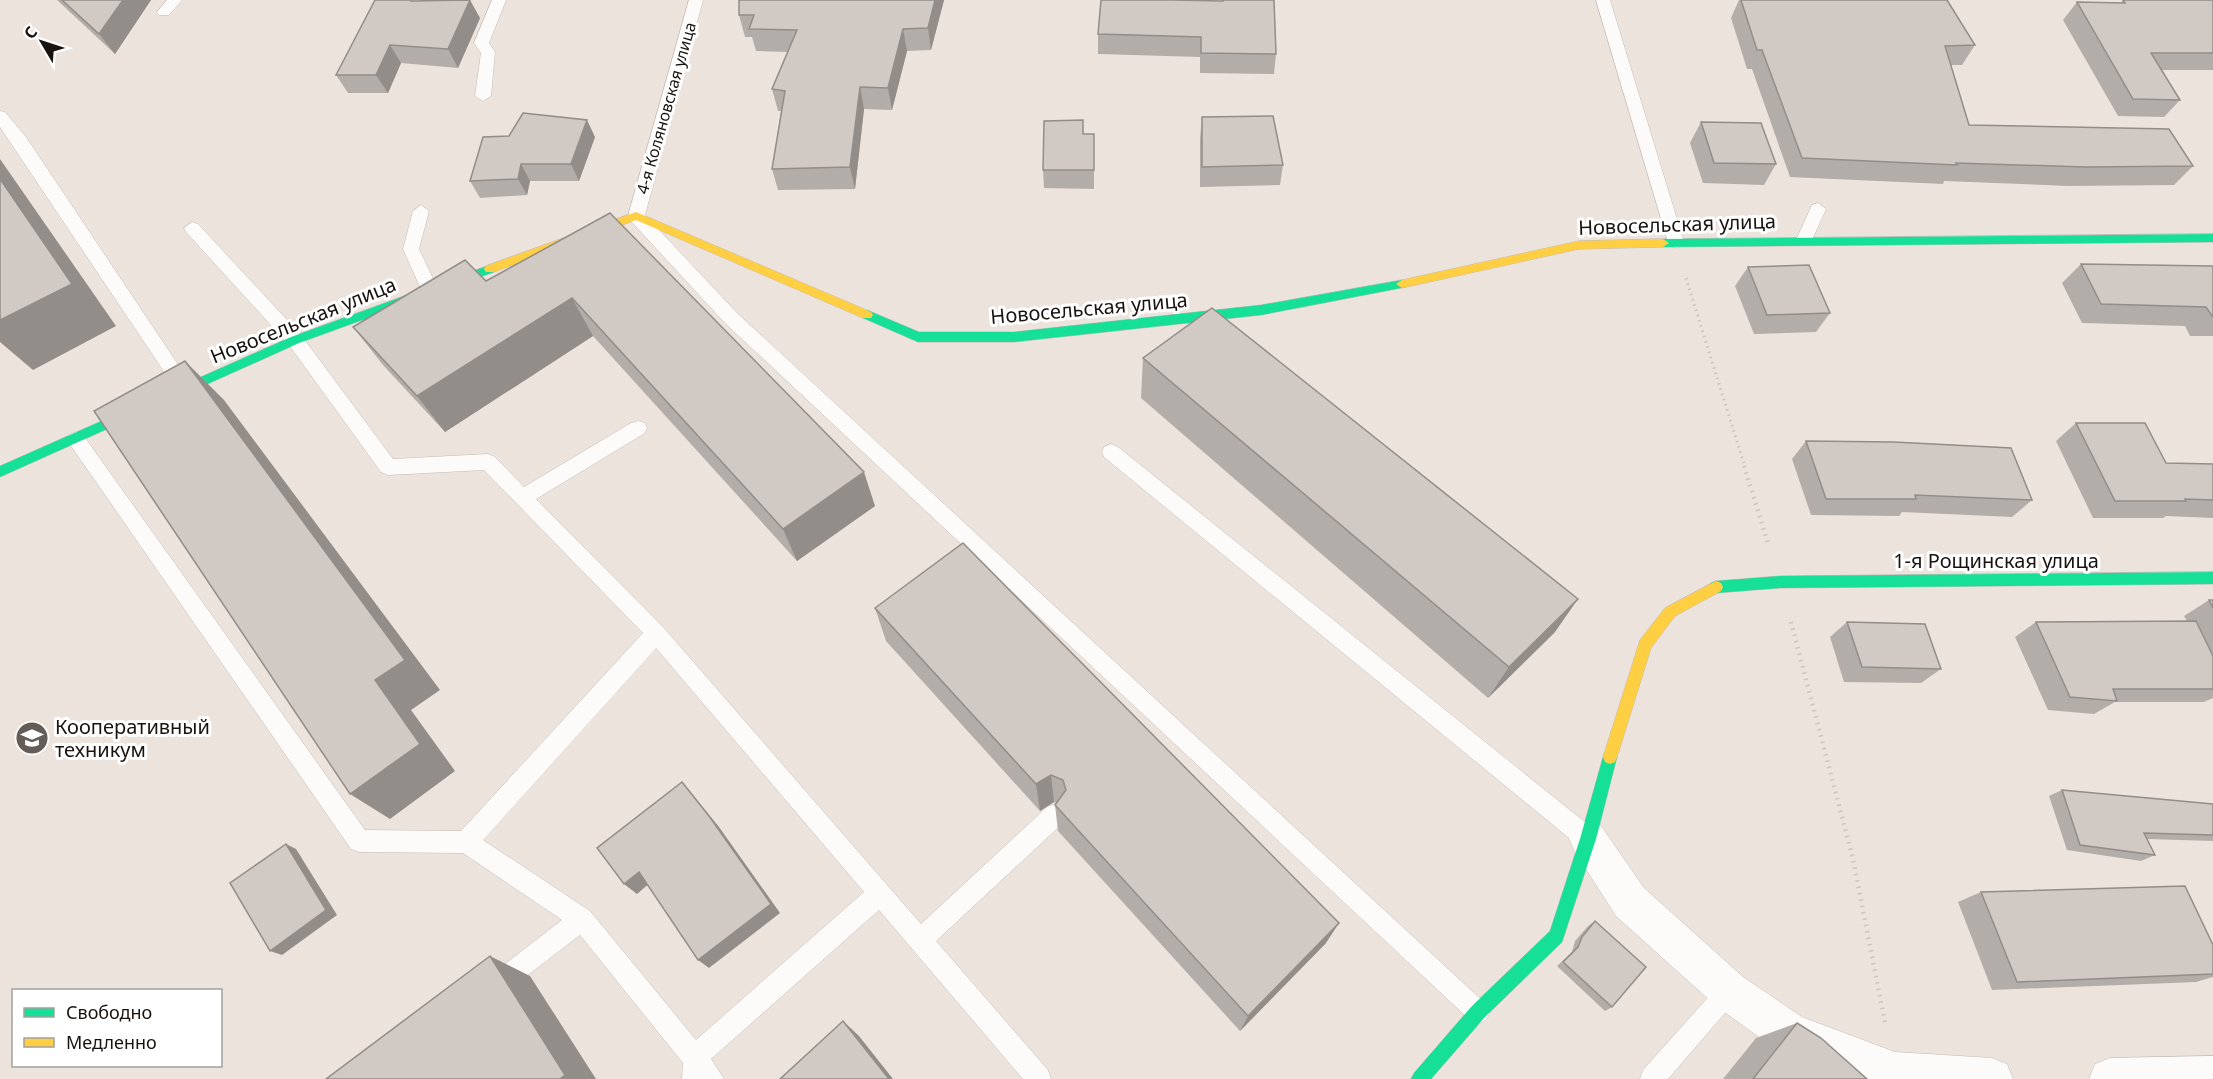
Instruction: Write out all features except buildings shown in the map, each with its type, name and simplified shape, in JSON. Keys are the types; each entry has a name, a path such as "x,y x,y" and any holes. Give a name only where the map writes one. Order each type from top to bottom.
{"street":[{"name":"Новосельская улица","path":"0,472 76,440 295,340 636,216 918,337 1014,337 1261,310 1391,286 1579,244 1804,240 2213,238"},
{"name":"1-я Рощинская улица","path":"1420,1079 1479,1012 1556,936 1588,840 1612,747 1644,645 1670,612 1719,585 1780,582 2213,578"},
{"path":"1588,840 1630,902 1730,991 1789,1033 1895,1073 1992,1079"},
{"path":"2110,1079 2213,1077"}],"lane":[{"path":"164,12 175,0"},
{"path":"483,96 488,52 481,43 499,0"},
{"name":"4-я Коляновская улица","path":"636,216 696,0"},
{"path":"1603,0 1676,242"},
{"path":"0,116 20,141 185,389"},
{"path":"1804,240 1818,209"},
{"path":"421,211 411,249 430,291"},
{"path":"636,216 731,318 1479,1012"},
{"path":"192,228 295,340 388,467 488,462 523,497 656,633 1039,1079"},
{"path":"523,497 638,428"},
{"path":"76,440 359,841 466,842 582,919 695,1068 712,1079"},
{"path":"1111,452 1588,840"},
{"path":"466,842 656,633"},
{"path":"920,940 1055,815"},
{"path":"695,1068 880,893"},
{"path":"478,999 582,919"},
{"path":"1652,1079 1730,991"}],"path":[{"path":"1676,242 1780,582 1853,859 1895,1073"}],"traffic: fast":[{"path":"1663,243 2213,238"},
{"path":"0,472 295,340 490,269"},
{"path":"867,315 918,337 1014,337 1261,310 1402,284"},
{"path":"1716,587 1780,582 2213,578"},
{"path":"1420,1079 1478,1012 1556,936 1588,839 1610,757"}],"traffic: slow":[{"path":"490,269 636,216 867,315"},
{"path":"1402,284 1579,245 1663,243"},
{"path":"1610,757 1645,645 1670,612 1716,587"}],"place":[{"name":"Кооперативный техникум","path":"32,738"}]}
